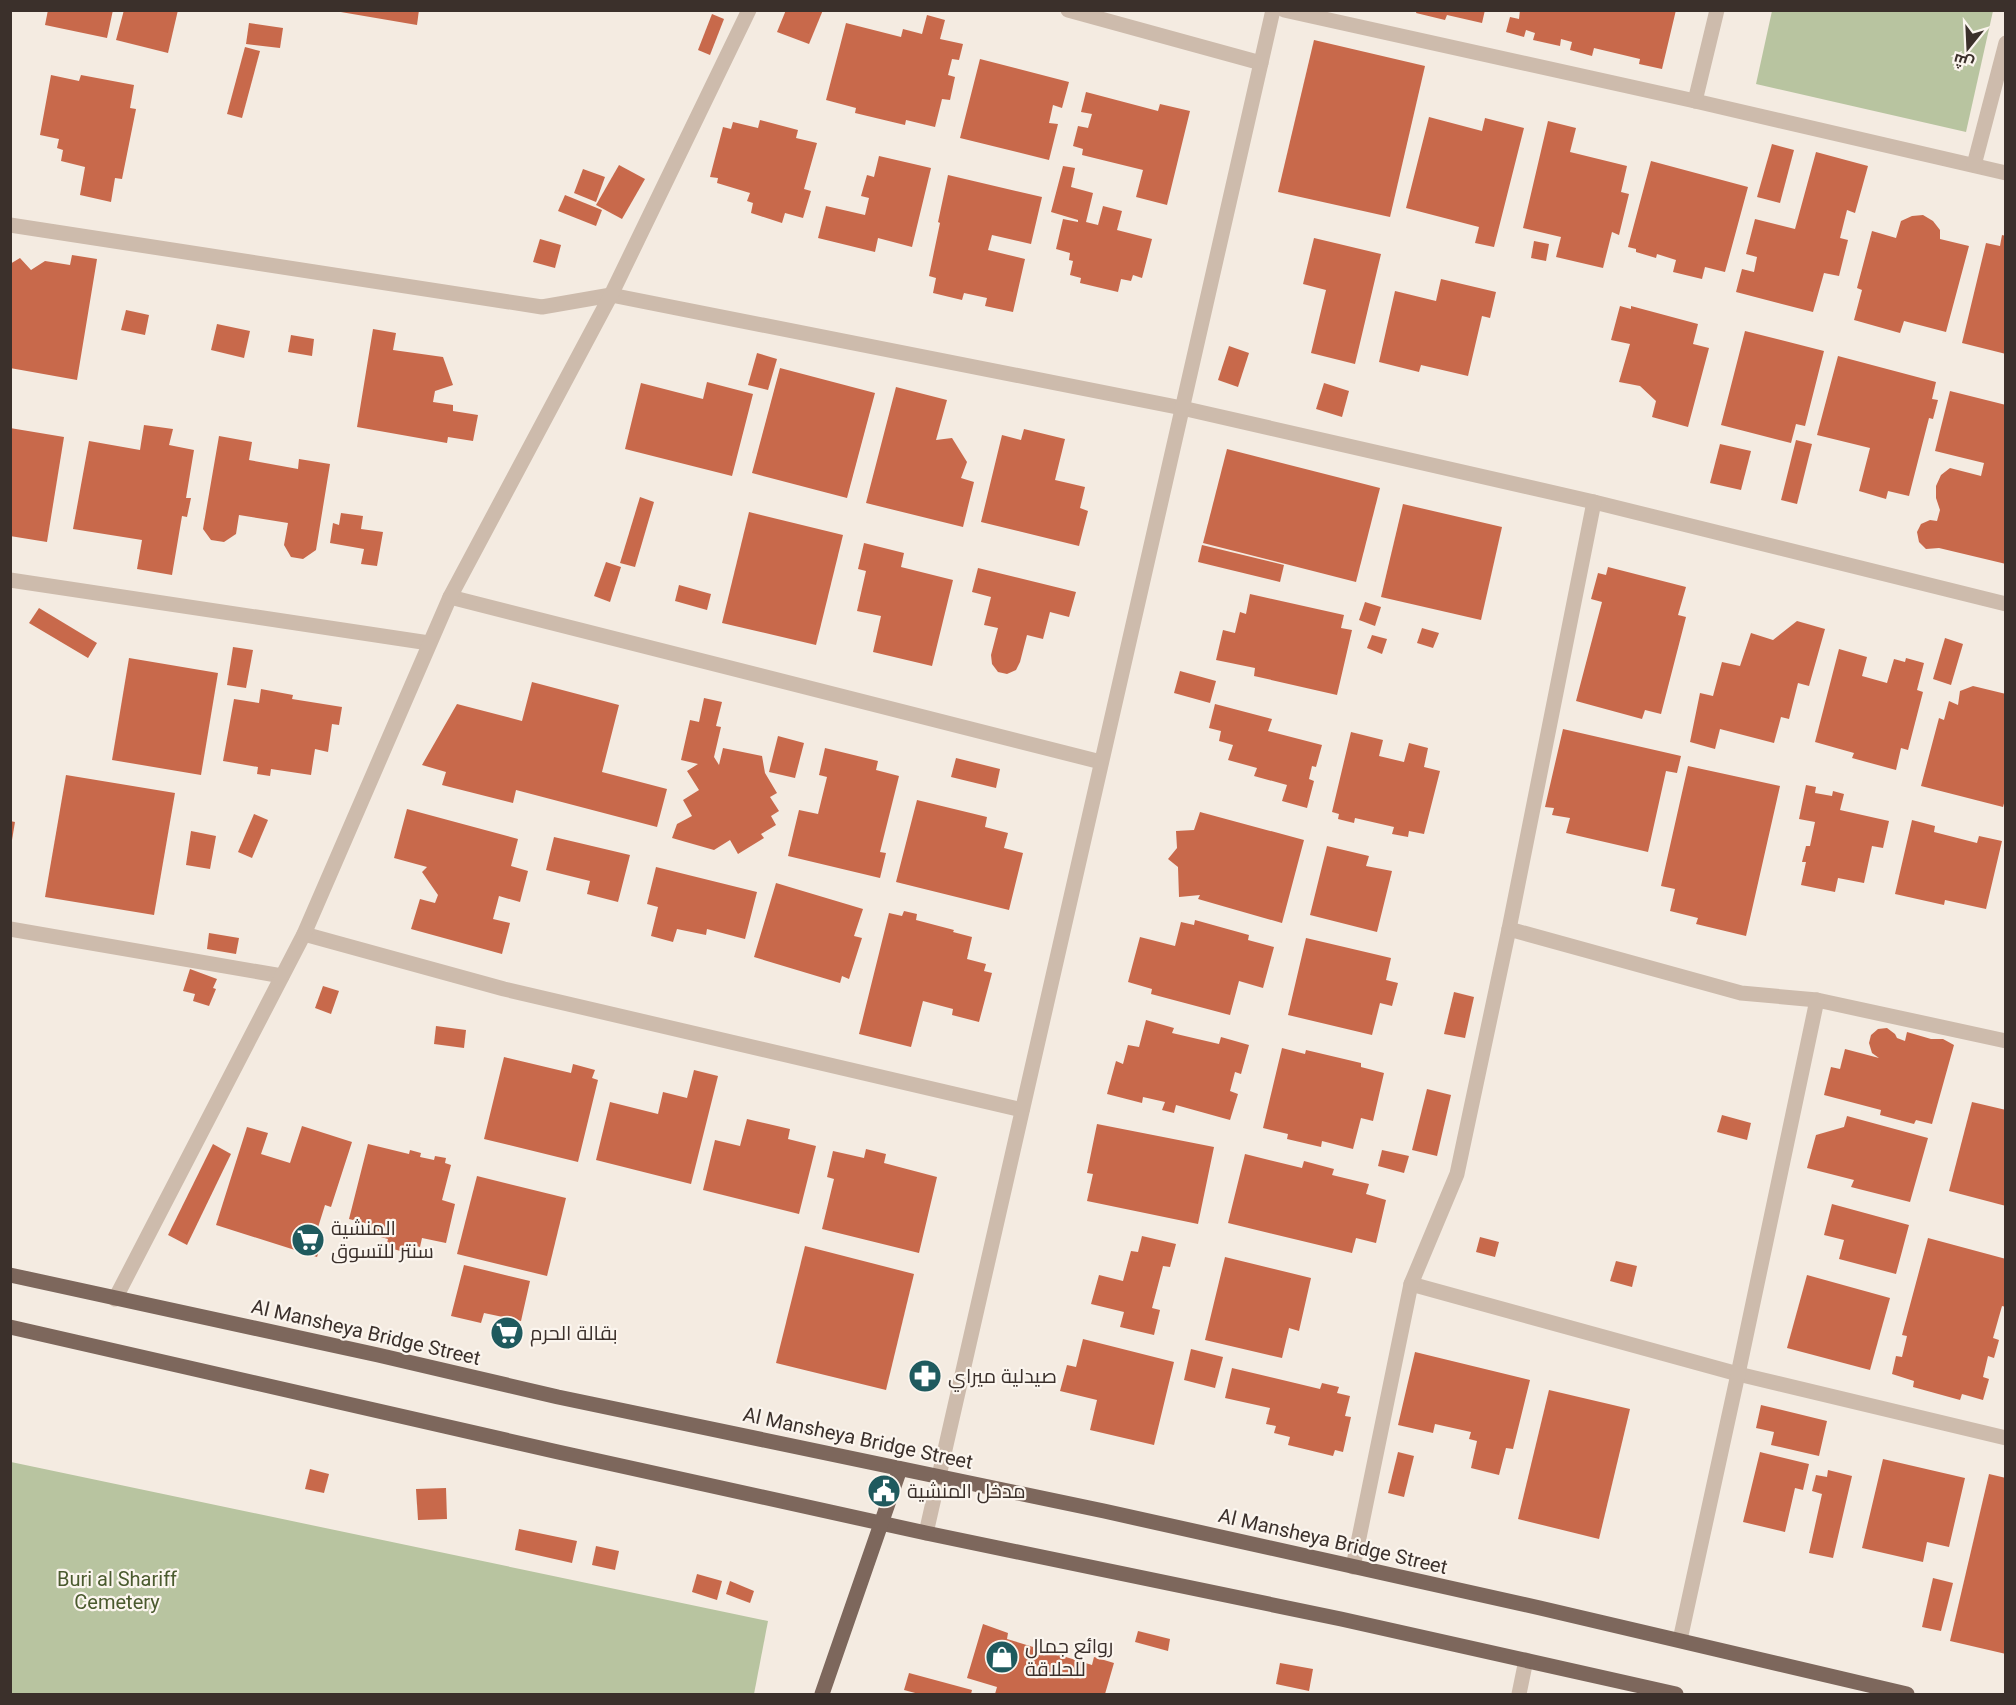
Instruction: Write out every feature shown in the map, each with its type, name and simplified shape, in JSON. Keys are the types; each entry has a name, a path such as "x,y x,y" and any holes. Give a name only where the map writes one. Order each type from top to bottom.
{"main road":[{"name":"Al Mansheya Bridge Street","path":"10,1275 378,1355 558,1397 900,1469 939,1475 1680,1640 1906,1695"},
{"path":"10,1327 926,1533 1341,1619 1676,1695"},
{"path":"822,1695 900,1469"}],"street":[{"path":"116,1299 304,934 450,597 611,295 749,10"},
{"path":"1068,10 1261,63"},
{"path":"926,1533 1273,10"},
{"path":"1284,10 2006,173"},
{"path":"1695,101 1717,10"},
{"path":"1974,165 2006,43"},
{"path":"10,225 543,307 611,295 1182,408 1594,501 2006,604"},
{"path":"1353,1567 1411,1284 1457,1174 1509,929 1594,501"},
{"path":"10,580 429,644"},
{"path":"450,597 1101,762"},
{"path":"10,929 282,976"},
{"path":"1509,929 1741,993 1817,1000 2006,1041"},
{"path":"304,934 504,989 1022,1110"},
{"path":"1680,1640 1817,1000"},
{"path":"1411,1284 1738,1374 2006,1438"},
{"path":"1519,1695 1526,1660"}],"green space":[{"path":"1772,11 1993,11 1966,132 1756,84"},
{"name":"Buri al Shariff Cemetery","path":"11,1462 768,1621 754,1694 11,1694"}],"building":[{"path":"48,10 113,10 107,38 45,25"},
{"path":"124,10 178,10 168,53 116,40"},
{"path":"329,10 419,10 417,25"},
{"path":"786,10 823,10 809,44 777,32"},
{"path":"1417,10 1485,10 1482,23 1447,15 1445,20 1416,13"},
{"path":"1520,10 1676,10 1662,69 1639,64 1640,59 1594,48 1592,56 1570,50 1572,42 1561,39 1560,46 1533,40 1535,33 1526,30 1524,37 1506,32 1510,17 1519,19"},
{"path":"712,14 724,19 710,55 698,50"},
{"path":"927,15 945,20 940,39 963,44 959,60 952,59 948,75 955,77 950,100 942,99 935,127 906,120 905,125 855,113 856,108 826,100 846,23 901,37 903,29 922,34"},
{"path":"249,23 283,28 280,48 246,44"},
{"path":"1314,40 1425,66 1390,217 1278,192"},
{"path":"245,47 260,51 242,118 227,114"},
{"path":"980,59 1069,82 1062,108 1053,105 1049,123 1058,124 1049,160 960,138"},
{"path":"51,75 79,81 81,75 134,85 130,108 136,109 122,179 115,178 111,202 80,195 85,167 61,161 63,150 57,148 59,139 40,135"},
{"path":"1086,92 1158,111 1160,104 1190,111 1167,205 1136,197 1143,170 1082,155 1083,149 1073,146 1078,126 1088,128 1092,114 1081,112"},
{"path":"1429,117 1482,131 1485,118 1524,128 1494,247 1475,243 1479,227 1406,208"},
{"path":"760,120 798,130 796,138 817,143 804,189 811,191 803,218 785,213 782,223 751,213 753,203 747,201 750,193 717,183 718,178 710,177 723,127 731,129 733,122 758,128"},
{"path":"1548,121 1576,128 1570,152 1627,166 1621,192 1629,194 1619,235 1612,232 1603,268 1556,257 1561,237 1523,228"},
{"path":"1772,144 1794,150 1780,203 1757,197"},
{"path":"1816,152 1868,166 1855,213 1847,210 1840,238 1848,240 1839,276 1824,273 1813,312 1736,292 1742,269 1754,272 1757,257 1746,254 1755,219 1795,229"},
{"path":"879,156 931,168 912,247 878,238 875,252 818,238 826,206 865,215 869,198 861,196 867,175 874,177"},
{"path":"1651,161 1748,187 1725,272 1705,267 1702,279 1673,272 1676,260 1657,254 1656,258 1628,247"},
{"path":"619,165 645,179 622,219 596,205"},
{"path":"1063,166 1075,168 1071,187 1093,193 1086,222 1098,225 1103,206 1122,211 1117,230 1152,239 1142,278 1133,275 1131,281 1121,279 1118,292 1080,283 1081,278 1070,275 1073,261 1069,260 1070,253 1056,249 1063,219 1078,222 1078,220 1051,212"},
{"path":"583,169 605,177 596,202 574,193"},
{"path":"948,175 1042,197 1031,244 992,235 988,250 1025,259 1013,312 985,306 987,298 964,293 962,300 933,293 936,278 929,276"},
{"path":"565,195 602,210 596,226 558,211"},
{"path":"1923,215 1933,221 1940,230 1940,239 1969,246 1946,332 1904,321 1900,333 1854,320 1862,290 1857,288 1872,231 1896,238 1901,221 1912,216"},
{"path":"2002,235 2006,236 2006,354 1962,343 1986,243 2000,246"},
{"path":"1314,238 1381,254 1355,364 1311,353 1326,290 1303,284"},
{"path":"540,239 561,245 555,268 533,262"},
{"path":"1534,241 1549,244 1546,261 1531,258"},
{"path":"72,255 97,259 77,380 10,368 10,264 20,258 31,270 45,261 70,265"},
{"path":"1441,279 1496,292 1490,318 1482,316 1468,376 1421,365 1419,372 1379,362 1395,291 1436,301"},
{"path":"1620,306 1631,309 1631,306 1698,324 1693,344 1709,348 1688,427 1652,417 1656,401 1640,386 1619,382 1630,344 1611,340"},
{"path":"126,310 149,315 145,335 121,330"},
{"path":"217,324 250,331 244,358 211,350"},
{"path":"373,329 396,333 393,350 443,357 453,385 435,391 433,402 453,405 453,411 478,415 473,441 448,437 447,443 357,427"},
{"path":"1745,331 1824,351 1805,426 1796,424 1791,443 1721,425"},
{"path":"291,335 314,339 312,356 288,352"},
{"path":"1229,346 1249,353 1238,387 1218,380"},
{"path":"757,353 777,359 768,390 748,385"},
{"path":"1838,356 1936,382 1932,399 1938,400 1933,419 1929,418 1909,496 1888,491 1886,499 1859,491 1870,448 1817,435"},
{"path":"780,368 875,393 847,498 752,473"},
{"path":"707,382 753,394 732,476 625,449 641,383 703,399"},
{"path":"1324,383 1349,391 1342,417 1316,409"},
{"path":"896,387 947,400 936,440 952,438 967,462 961,478 974,482 963,527 866,503"},
{"path":"1950,391 2006,405 2006,564 1939,548 1926,549 1919,542 1917,532 1921,524 1930,520 1937,521 1940,510 1936,498 1936,486 1941,475 1950,468 1981,476 1984,463 1935,451"},
{"path":"144,425 173,429 169,445 194,450 186,498 191,498 187,517 182,516 172,575 137,569 142,540 73,529 89,441 140,450"},
{"path":"10,428 64,437 47,542 10,536"},
{"path":"1024,429 1065,439 1055,480 1085,487 1080,508 1088,511 1079,546 981,522 1002,435 1021,440"},
{"path":"219,436 252,442 249,460 298,469 299,459 330,464 316,550 303,559 291,557 284,545 288,523 239,515 236,534 224,542 211,540 203,529"},
{"path":"1796,440 1812,444 1797,504 1781,500"},
{"path":"1720,444 1751,451 1741,490 1710,483"},
{"path":"1227,449 1380,488 1356,582 1203,543"},
{"path":"640,497 654,502 635,567 620,563"},
{"path":"1403,504 1502,527 1481,620 1381,597"},
{"path":"749,512 843,535 816,645 722,623"},
{"path":"341,513 363,516 361,529 383,532 377,566 361,564 364,549 330,543 333,523 339,525"},
{"path":"864,543 904,553 901,567 953,580 932,666 873,652 881,616 857,611 866,571 858,569"},
{"path":"1202,545 1284,565 1280,582 1198,562"},
{"path":"606,562 621,567 610,602 594,596"},
{"path":"1608,567 1686,587 1678,615 1686,617 1661,714 1645,710 1642,719 1576,701 1602,602 1591,599 1598,573 1606,575"},
{"path":"978,568 1076,592 1069,617 1050,612 1043,639 1027,635 1016,670 1007,674 998,672 992,664 991,655 998,628 984,625 991,597 972,592"},
{"path":"679,585 711,594 707,610 675,601"},
{"path":"1250,594 1344,615 1341,628 1352,630 1337,695 1254,676 1255,668 1216,660 1223,630 1235,633 1240,612 1246,614"},
{"path":"1365,602 1381,607 1375,626 1359,620"},
{"path":"39,608 97,643 88,658 29,623"},
{"path":"1797,621 1825,629 1809,686 1798,683 1789,719 1781,717 1774,743 1720,729 1715,749 1690,742 1700,693 1713,696 1722,662 1740,666 1751,633 1773,640"},
{"path":"1422,628 1439,633 1433,648 1417,643"},
{"path":"1372,635 1387,639 1382,654 1367,648"},
{"path":"1945,638 1963,644 1951,685 1933,679"},
{"path":"233,647 253,650 246,688 227,685"},
{"path":"1839,649 1867,657 1862,676 1887,683 1894,659 1905,662 1906,658 1924,663 1917,690 1923,692 1908,750 1901,748 1896,770 1852,758 1854,753 1815,742"},
{"path":"129,658 218,673 201,775 112,760"},
{"path":"1180,671 1216,681 1210,703 1174,693"},
{"path":"532,682 619,705 602,772 667,789 657,827 516,790 513,803 442,785 446,772 422,765 457,704 522,721"},
{"path":"1973,686 2006,694 2006,796 2003,807 1921,786 1939,718 1944,720 1949,701 1958,705 1960,691"},
{"path":"261,689 293,695 292,699 342,707 339,725 332,724 328,752 315,749 311,775 271,769 270,776 257,774 258,767 223,761 234,699 259,703"},
{"path":"704,698 722,702 716,726 721,727 714,757 719,765 723,748 762,756 765,773 777,793 770,797 779,811 771,816 776,825 761,834 764,838 738,854 730,840 714,850 672,838 677,824 692,816 683,800 699,790 687,771 698,764 681,760 690,720 699,722"},
{"path":"1215,704 1272,719 1268,731 1322,745 1316,767 1312,766 1309,779 1314,781 1307,808 1282,801 1287,785 1254,776 1257,768 1228,760 1233,745 1219,741 1221,731 1209,728"},
{"path":"1563,729 1681,756 1677,773 1666,771 1648,852 1566,833 1570,818 1552,815 1554,808 1545,807"},
{"path":"1351,732 1383,740 1379,756 1404,762 1409,743 1428,748 1424,767 1440,771 1424,834 1409,831 1408,837 1392,834 1394,827 1355,818 1354,823 1338,819 1339,814 1332,812"},
{"path":"778,736 804,743 795,778 769,772"},
{"path":"825,748 878,761 876,770 899,776 880,852 886,853 880,878 788,856 799,810 818,814 827,777 819,775"},
{"path":"956,758 1000,769 996,788 951,777"},
{"path":"1688,766 1780,786 1746,936 1696,924 1698,918 1670,911 1675,889 1661,886"},
{"path":"66,775 175,793 154,915 45,897"},
{"path":"1806,785 1816,787 1815,793 1832,796 1833,791 1844,794 1840,810 1889,821 1883,848 1872,846 1864,883 1838,878 1835,892 1801,885 1806,862 1802,862 1806,846 1810,846 1815,822 1799,819"},
{"path":"917,800 987,817 985,827 1008,833 1004,848 1023,853 1009,910 896,882"},
{"path":"407,809 518,839 511,866 528,871 520,902 499,896 493,919 510,923 502,954 411,929 420,899 435,903 438,895 422,872 427,867 394,858"},
{"path":"1200,812 1304,840 1282,923 1198,899 1200,895 1179,897 1178,867 1168,859 1177,848 1176,831 1194,830"},
{"path":"254,814 268,820 252,858 238,852"},
{"path":"1912,820 1935,826 1934,832 1977,843 1979,836 2002,841 1986,909 1945,900 1944,905 1895,894"},
{"path":"10,821 15,822 12,840 10,840"},
{"path":"191,831 216,836 210,869 186,865"},
{"path":"554,837 630,855 618,902 587,894 590,881 546,870"},
{"path":"1327,846 1369,856 1366,866 1392,871 1377,932 1310,915"},
{"path":"656,867 757,892 745,939 707,929 706,935 677,929 673,942 651,936 658,907 647,904"},
{"path":"776,883 863,909 854,936 862,938 849,979 842,976 840,983 754,957"},
{"path":"904,911 917,914 916,920 972,937 967,959 986,964 984,971 992,973 979,1022 952,1015 953,1009 923,1001 911,1047 859,1034 889,913 902,916"},
{"path":"1195,920 1249,935 1248,940 1274,947 1263,988 1239,981 1230,1015 1151,994 1152,989 1128,982 1140,937 1175,946 1181,922 1194,925"},
{"path":"209,933 239,938 236,954 207,949"},
{"path":"1306,938 1391,958 1386,980 1398,983 1392,1006 1380,1003 1372,1035 1288,1015"},
{"path":"190,969 217,979 213,988 216,989 209,1006 193,1001 195,994 183,991"},
{"path":"323,986 339,991 331,1014 315,1008"},
{"path":"1454,992 1474,997 1465,1038 1444,1034"},
{"path":"1146,1020 1174,1028 1172,1033 1219,1044 1221,1037 1249,1045 1241,1074 1235,1072 1230,1091 1238,1094 1230,1120 1176,1105 1174,1113 1162,1110 1165,1102 1143,1097 1142,1103 1107,1094 1116,1061 1123,1064 1128,1045 1139,1047"},
{"path":"436,1026 466,1030 464,1048 434,1044"},
{"path":"1887,1028 1897,1038 1905,1041 1907,1032 1931,1039 1943,1039 1954,1045 1932,1124 1916,1120 1914,1124 1880,1115 1881,1110 1824,1095 1831,1067 1840,1069 1845,1049 1879,1058 1872,1053 1869,1043 1871,1035 1878,1029"},
{"path":"1282,1048 1305,1054 1306,1050 1361,1063 1361,1067 1384,1073 1373,1121 1361,1118 1353,1149 1322,1141 1321,1147 1287,1139 1288,1134 1263,1128"},
{"path":"504,1057 571,1073 573,1064 595,1070 592,1078 598,1080 578,1162 484,1139"},
{"path":"694,1070 718,1076 691,1184 596,1160 610,1102 658,1114 663,1092 687,1098"},
{"path":"1427,1089 1451,1095 1437,1156 1412,1150"},
{"path":"1972,1102 2006,1110 2006,1206 1949,1191"},
{"path":"1722,1115 1751,1123 1747,1140 1717,1132"},
{"path":"1847,1116 1928,1138 1910,1202 1851,1187 1854,1180 1807,1168 1816,1135 1844,1127"},
{"path":"747,1119 790,1129 788,1139 816,1146 799,1214 703,1190 715,1140 740,1146"},
{"path":"1097,1124 1214,1147 1198,1224 1087,1201 1093,1174 1087,1173"},
{"path":"302,1126 352,1142 331,1207 325,1205 315,1237 323,1239 317,1257 216,1225 247,1127 268,1133 261,1154 290,1163"},
{"path":"213,1144 231,1154 187,1245 168,1235"},
{"path":"368,1144 409,1154 410,1150 421,1153 420,1157 434,1160 435,1156 446,1158 445,1163 451,1165 442,1200 455,1204 446,1243 422,1238 420,1247 406,1243 404,1252 386,1247 388,1239 366,1233 369,1224 349,1219"},
{"path":"866,1149 886,1154 884,1163 937,1177 919,1253 822,1229 834,1179 827,1177 833,1151 864,1158"},
{"path":"1382,1150 1409,1156 1404,1173 1378,1166"},
{"path":"1245,1154 1302,1168 1304,1161 1334,1169 1332,1175 1369,1184 1366,1194 1386,1200 1376,1243 1356,1238 1352,1253 1228,1223"},
{"path":"477,1176 566,1198 547,1276 457,1254"},
{"path":"1832,1204 1909,1225 1896,1274 1839,1259 1844,1240 1824,1235"},
{"path":"1142,1236 1176,1244 1170,1267 1163,1266 1152,1308 1160,1310 1154,1335 1120,1327 1124,1312 1091,1304 1099,1275 1123,1281 1131,1251 1138,1252"},
{"path":"1480,1237 1499,1242 1495,1257 1476,1252"},
{"path":"1928,1238 2006,1259 2006,1307 2002,1306 1993,1338 1999,1340 1994,1358 1988,1356 1983,1377 1989,1379 1983,1400 1962,1394 1960,1400 1913,1387 1914,1381 1892,1374 1896,1356 1902,1357 1907,1336 1902,1335"},
{"path":"805,1246 914,1274 886,1390 776,1363"},
{"path":"1225,1257 1311,1278 1299,1331 1289,1328 1282,1358 1205,1340"},
{"path":"1616,1261 1637,1266 1632,1287 1610,1281"},
{"path":"464,1265 530,1281 521,1321 484,1313 481,1323 451,1316"},
{"path":"1807,1275 1890,1298 1870,1370 1787,1348"},
{"path":"1083,1339 1174,1362 1154,1445 1090,1430 1097,1400 1060,1391 1067,1365 1076,1367"},
{"path":"1191,1349 1223,1357 1215,1388 1184,1380"},
{"path":"1415,1352 1530,1380 1513,1449 1506,1448 1499,1475 1471,1468 1477,1441 1469,1439 1471,1432 1435,1424 1433,1433 1398,1425"},
{"path":"1232,1368 1320,1389 1322,1383 1339,1387 1337,1393 1350,1396 1345,1416 1351,1417 1343,1452 1335,1450 1333,1456 1288,1445 1290,1437 1274,1433 1276,1426 1266,1424 1270,1408 1225,1398"},
{"path":"1549,1390 1630,1409 1599,1539 1518,1519"},
{"path":"1761,1405 1827,1421 1819,1456 1771,1445 1774,1432 1756,1428"},
{"path":"1398,1452 1414,1456 1404,1497 1388,1493"},
{"path":"1760,1452 1809,1464 1803,1490 1795,1488 1785,1532 1743,1522"},
{"path":"1883,1459 1965,1478 1949,1547 1927,1542 1923,1562 1862,1548"},
{"path":"310,1469 329,1474 324,1493 305,1489"},
{"path":"1828,1470 1852,1476 1833,1558 1809,1553 1822,1494 1812,1491 1816,1475 1827,1477"},
{"path":"1989,1474 2006,1478 2006,1654 1950,1641"},
{"path":"446,1488 447,1519 418,1520 416,1489"},
{"path":"519,1529 577,1541 572,1563 515,1550"},
{"path":"596,1546 619,1551 615,1570 592,1565"},
{"path":"697,1574 722,1581 717,1600 692,1592"},
{"path":"1933,1578 1953,1583 1941,1631 1922,1627"},
{"path":"730,1581 754,1591 750,1603 726,1594"},
{"path":"983,1624 1008,1633 1007,1639 1092,1665 1094,1657 1114,1663 1105,1694 995,1694 997,1687 967,1678"},
{"path":"1138,1631 1170,1639 1168,1651 1135,1642"},
{"path":"1280,1663 1313,1669 1309,1691 1276,1684"},
{"path":"909,1673 972,1690 971,1694 919,1694 904,1690"}],"place":[{"name":"المنشية سنتر للتسوق","path":"308,1240"},
{"name":"بقالة الحرم","path":"507,1333"},
{"name":"صيدلية ميراي","path":"925,1376"},
{"name":"مدخل المنشية","path":"884,1491"},
{"name":"روائع جمال للحلاقة","path":"1002,1657"}]}
